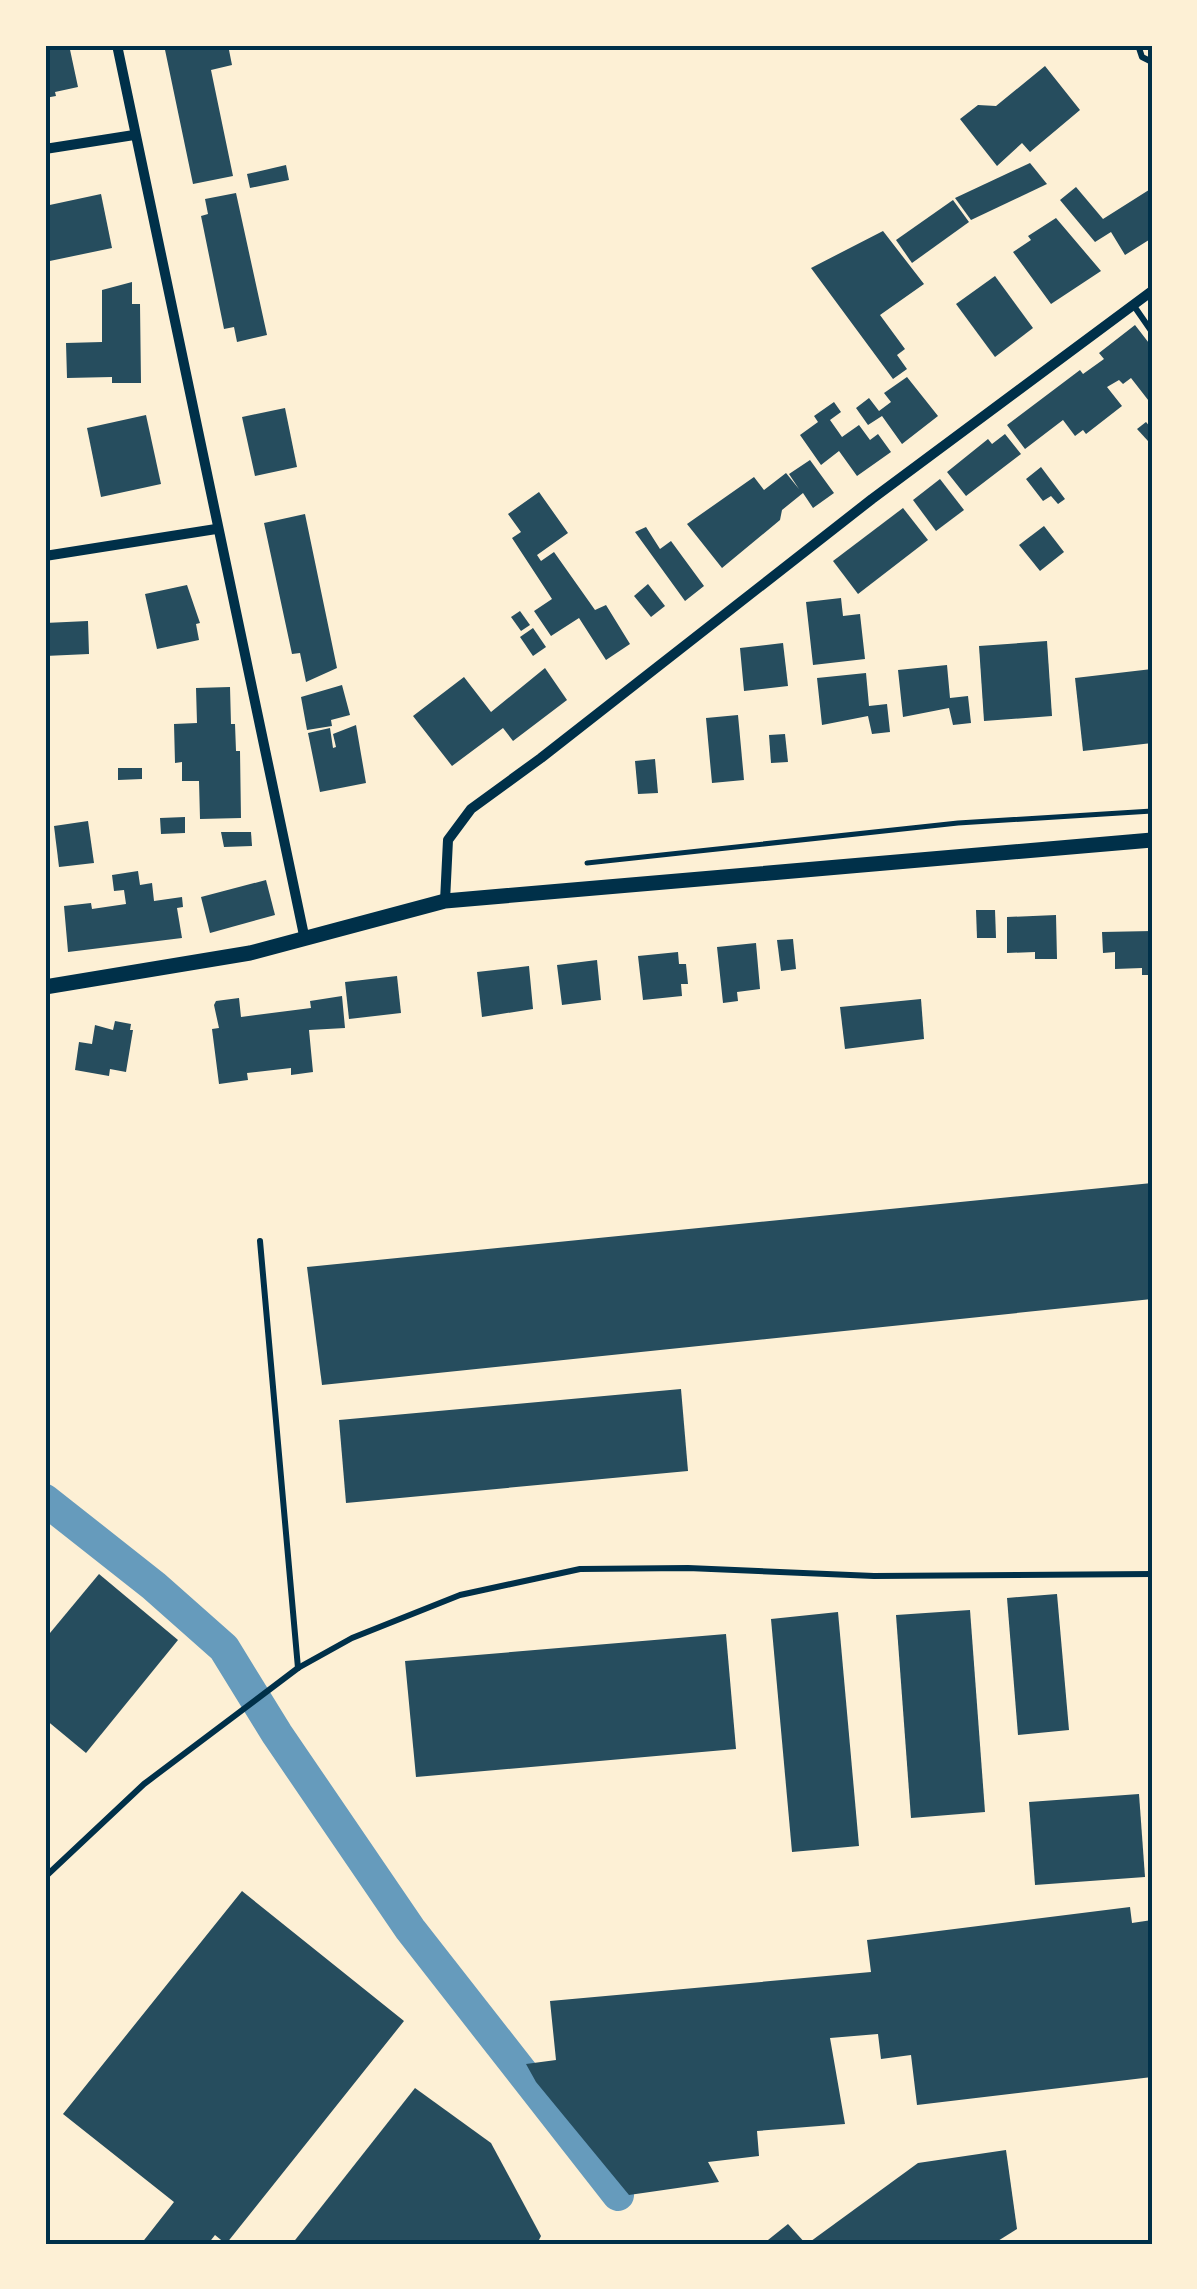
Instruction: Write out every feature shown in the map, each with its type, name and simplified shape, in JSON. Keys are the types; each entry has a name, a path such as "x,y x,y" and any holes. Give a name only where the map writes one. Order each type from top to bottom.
{"street":[{"path":"116,45 305,940"},
{"path":"45,149 134,135"},
{"path":"445,901 448,840 471,809 872,500 1152,291"},
{"path":"45,556 216,529"},
{"path":"45,987 250,953 445,901 1152,840"}],"lane":[{"path":"1138,45 1142,57 1152,62"},
{"path":"1134,304 1152,332"},
{"path":"260,1241 298,1668"},
{"path":"45,1877 144,1784 298,1668 352,1638 460,1594 580,1569 688,1568 874,1576 1152,1574"}],"path":[{"path":"582,863 958,824 1152,810"}],"building":[{"path":"45,45 69,45 78,87 45,98"},
{"path":"164,45 228,45 232,65 211,70 233,176 193,184"},
{"path":"1045,66 1080,110 1030,152 1022,143 997,166 960,119 978,105 996,106"},
{"path":"1030,163 1047,184 971,220 955,198"},
{"path":"286,165 289,180 250,188 247,174"},
{"path":"1076,187 1103,219 1152,188 1152,238 1125,255 1111,232 1095,242 1060,200"},
{"path":"236,193 267,335 237,342 234,327 224,329 201,216 208,214 205,199"},
{"path":"101,194 112,248 45,262 45,206"},
{"path":"953,200 969,222 912,263 896,240"},
{"path":"1056,218 1101,271 1051,304 1013,252 1031,240 1028,236"},
{"path":"883,231 924,284 880,315 905,349 897,355 907,369 893,379 811,268"},
{"path":"995,276 1033,328 995,357 956,304"},
{"path":"132,282 132,304 140,304 141,383 112,383 112,377 67,378 66,343 102,342 102,290"},
{"path":"1135,325 1152,347 1152,405 1131,378 1123,384 1119,380 1107,387 1122,406 1086,434 1083,430 1075,436 1063,420 1025,449 1007,425 1080,370 1083,374 1104,359 1099,353"},
{"path":"907,377 938,416 902,444 882,416 868,425 856,408 869,398 879,411 891,402 884,393"},
{"path":"834,402 841,412 830,420 842,437 859,425 870,440 878,434 891,452 857,476 839,451 821,465 800,435 818,422 814,416"},
{"path":"285,408 297,467 255,476 242,417"},
{"path":"146,415 161,484 101,497 87,428"},
{"path":"1146,422 1152,429 1148,441 1137,429"},
{"path":"1005,434 1021,454 966,496 947,472 988,439 992,444"},
{"path":"810,460 834,493 813,508 803,493 782,510 780,520 722,568 687,524 754,477 764,490 786,473 799,489 789,474"},
{"path":"1041,467 1065,499 1058,504 1051,496 1043,501 1026,479"},
{"path":"940,479 964,510 936,531 913,500"},
{"path":"539,492 568,533 537,555 541,561 554,552 595,610 606,605 630,644 606,660 579,618 551,636 534,611 552,599 512,538 521,532 508,514"},
{"path":"903,508 928,540 858,594 833,561"},
{"path":"305,514 337,668 306,682 300,653 292,654 264,523"},
{"path":"1044,526 1064,552 1040,571 1019,545"},
{"path":"646,527 660,549 671,541 704,586 685,601 635,532"},
{"path":"648,584 665,606 651,617 634,596"},
{"path":"187,585 200,623 196,624 199,640 157,649 145,594"},
{"path":"841,598 843,616 860,614 865,659 813,665 806,602"},
{"path":"520,611 530,625 521,631 511,617"},
{"path":"88,621 89,654 45,656 45,623"},
{"path":"533,628 546,647 533,656 520,637"},
{"path":"1047,641 1052,716 984,721 979,646"},
{"path":"783,643 788,686 744,691 740,648"},
{"path":"947,665 950,698 968,696 971,723 953,725 949,708 903,717 898,670"},
{"path":"545,668 567,700 513,741 503,728 452,766 413,716 464,677 491,712"},
{"path":"1152,669 1152,743 1083,751 1075,678"},
{"path":"866,673 869,706 887,704 890,732 872,734 868,716 822,725 817,678"},
{"path":"342,685 350,715 331,720 332,726 307,730 301,697"},
{"path":"230,687 231,724 235,724 236,751 240,751 241,818 200,819 199,781 182,781 182,762 175,763 174,724 197,723 196,688"},
{"path":"738,715 744,780 712,783 706,718"},
{"path":"356,725 366,783 320,792 308,733 330,728 333,748 333,734"},
{"path":"785,734 788,762 771,763 769,735"},
{"path":"655,759 658,793 638,794 635,761"},
{"path":"118,768 142,768 142,779 118,780"},
{"path":"185,817 185,833 161,834 160,818"},
{"path":"88,821 94,863 59,867 54,826"},
{"path":"221,832 251,832 252,846 224,847"},
{"path":"138,871 140,885 152,883 154,901 182,897 183,907 177,908 182,938 68,952 64,906 91,903 92,909 126,904 124,890 114,891 112,875"},
{"path":"266,880 275,915 210,933 201,897"},
{"path":"976,910 995,910 996,938 977,938"},
{"path":"1056,915 1057,959 1035,959 1035,952 1007,953 1007,917"},
{"path":"1152,931 1152,975 1142,975 1142,968 1115,969 1115,952 1103,953 1102,932"},
{"path":"793,939 796,969 781,971 777,940"},
{"path":"756,943 760,989 737,992 738,1001 723,1003 717,947"},
{"path":"678,952 679,964 686,964 688,984 681,984 682,996 643,1000 638,956"},
{"path":"597,960 601,1000 562,1005 557,965"},
{"path":"529,966 533,1009 482,1017 477,972"},
{"path":"397,976 401,1013 349,1019 345,982"},
{"path":"342,996 345,1028 309,1030 313,1072 291,1075 291,1068 247,1073 248,1080 219,1084 212,1029 219,1028 216,1001 239,998 241,1017 311,1008 310,1001"},
{"path":"921,999 924,1039 845,1049 840,1007"},
{"path":"115,1021 131,1024 133,1030 126,1072 110,1069 109,1076 75,1070 79,1042 92,1044 95,1025 113,1030"},
{"path":"1152,1183 1152,1299 322,1385 307,1267"},
{"path":"681,1389 688,1471 346,1503 339,1420"},
{"path":"99,1574 178,1640 86,1753 45,1719 45,1639"},
{"path":"1057,1594 1069,1730 1018,1735 1007,1598"},
{"path":"970,1610 985,1812 911,1818 896,1615"},
{"path":"838,1612 859,1846 792,1852 771,1619"},
{"path":"726,1634 736,1749 416,1777 405,1661"},
{"path":"1139,1794 1145,1877 1035,1885 1029,1802"},
{"path":"242,1891 404,2021 226,2244 215,2235 208,2244 141,2244 174,2202 63,2114"},
{"path":"1130,1907 1132,1923 1152,1920 1152,2077 917,2105 911,2055 881,2059 878,2034 830,2038 845,2124 757,2131 759,2156 708,2162 719,2182 629,2195 536,2082 526,2064 556,2060 550,2001 871,1972 867,1940"},
{"path":"415,2088 491,2143 541,2236 537,2244 292,2244"},
{"path":"1006,2150 1017,2229 993,2244 807,2244 918,2163"},
{"path":"788,2224 806,2244 763,2244"}],"waterway":[{"path":"45,1500 154,1586 224,1648 277,1734 410,1929 618,2195"}]}
